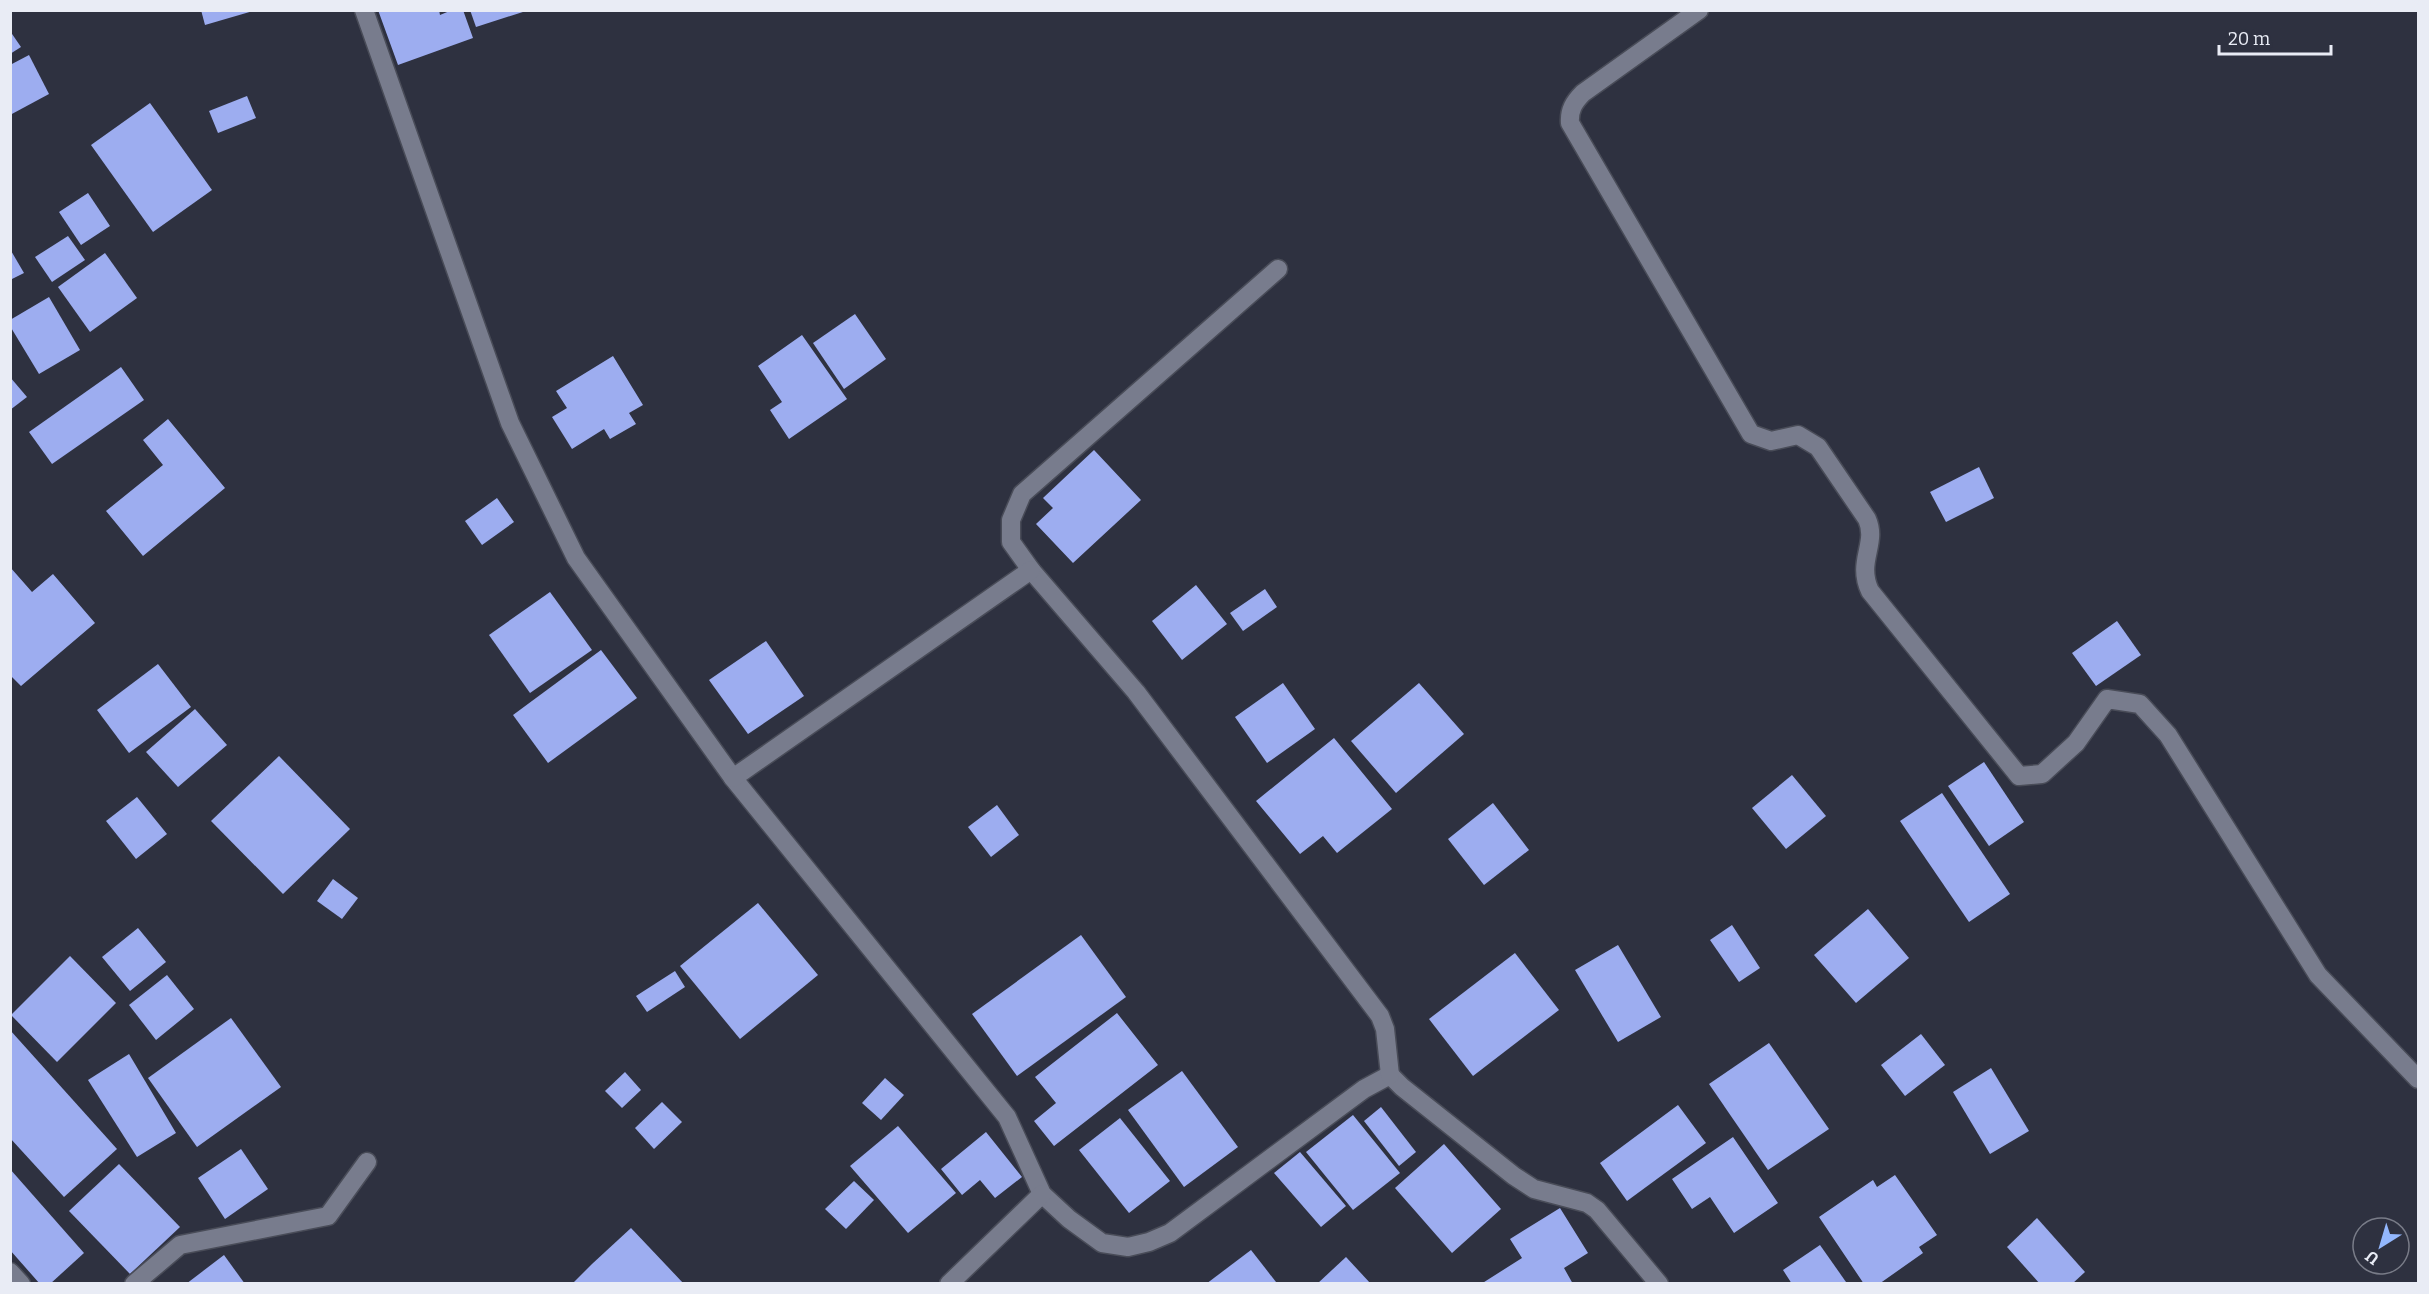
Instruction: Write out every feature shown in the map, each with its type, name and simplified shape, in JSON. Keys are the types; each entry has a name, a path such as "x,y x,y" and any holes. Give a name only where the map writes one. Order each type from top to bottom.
{"street":[{"path":"364,10 515,433 576,558 733,778 1007,1117 1042,1194 1069,1219 1102,1243 1128,1247 1149,1242 1170,1233 1364,1089 1389,1075"},
{"path":"1699,10 1583,93 1574,103 1570,123 1751,434 1771,441 1798,435 1818,447 1872,529 1864,570 1864,578 1870,591 2019,776 2042,774 2076,743 2107,699 2140,704 2168,735 2318,975 2418,1079"},
{"path":"1278,269 1022,494 1011,520 1011,542 1031,570 1136,692 1380,1016 1385,1029 1389,1075 1514,1176 1534,1189 1587,1203 1597,1210 1659,1284"},
{"path":"733,778 1031,570"},
{"path":"134,1284 180,1245 328,1216 367,1162"},
{"path":"949,1284 1042,1194"},
{"path":"10,1272 21,1284"}],"building":[{"path":"201,10 253,10 253,11 205,25"},
{"path":"378,10 439,10 440,15 452,10 463,10 473,38 398,65"},
{"path":"470,10 526,10 526,11 476,27"},
{"path":"10,31 21,47 10,54"},
{"path":"29,55 49,94 10,115 10,65"},
{"path":"247,96 256,118 218,133 209,111"},
{"path":"150,103 212,190 153,232 91,145"},
{"path":"88,193 110,226 81,245 59,212"},
{"path":"68,236 85,260 52,282 35,257"},
{"path":"10,249 24,273 10,280"},
{"path":"105,253 137,298 90,332 58,287"},
{"path":"49,297 80,350 39,374 10,326 10,320"},
{"path":"855,314 886,359 844,389 813,343"},
{"path":"802,335 847,399 789,439 770,410 782,402 758,366"},
{"path":"613,356 643,405 629,413 636,424 610,439 604,429 572,449 552,417 567,408 556,391"},
{"path":"121,367 144,400 52,464 29,432"},
{"path":"10,377 27,397 10,410"},
{"path":"168,419 225,488 143,556 106,511 163,465 143,440"},
{"path":"1094,450 1141,500 1073,563 1036,524 1053,508 1043,498"},
{"path":"1979,467 1994,498 1946,522 1930,492"},
{"path":"497,498 514,522 482,545 465,521"},
{"path":"10,567 32,592 53,574 95,623 21,686 10,675"},
{"path":"1196,585 1227,624 1182,660 1152,621"},
{"path":"1265,589 1277,607 1243,631 1230,613"},
{"path":"550,592 592,650 530,693 489,635"},
{"path":"2117,621 2141,655 2096,686 2072,653"},
{"path":"766,641 804,696 748,734 709,680"},
{"path":"601,650 637,698 548,763 513,715"},
{"path":"158,664 191,707 129,753 97,710"},
{"path":"1283,683 1315,729 1267,763 1235,717"},
{"path":"1419,683 1464,734 1396,793 1351,741"},
{"path":"195,709 227,745 178,787 146,752"},
{"path":"1334,738 1392,809 1337,853 1323,836 1300,854 1256,801"},
{"path":"279,756 350,829 283,894 211,821"},
{"path":"1984,762 2024,822 1989,846 1948,786"},
{"path":"1792,775 1826,816 1786,849 1752,808"},
{"path":"1942,793 2010,894 1969,922 1900,821"},
{"path":"137,797 167,834 136,859 106,821"},
{"path":"1493,803 1529,850 1484,885 1448,839"},
{"path":"997,805 1019,835 991,857 968,827"},
{"path":"333,879 358,898 342,919 317,901"},
{"path":"758,903 818,975 740,1039 680,966"},
{"path":"1868,909 1909,958 1856,1003 1814,955"},
{"path":"1732,925 1760,968 1739,982 1710,940"},
{"path":"138,928 166,962 130,991 102,957"},
{"path":"1081,935 1126,997 1017,1076 972,1014"},
{"path":"1618,945 1661,1017 1618,1042 1575,970"},
{"path":"1515,953 1559,1010 1473,1076 1429,1019"},
{"path":"70,956 116,1003 57,1062 11,1015"},
{"path":"675,971 685,987 647,1012 636,996"},
{"path":"167,975 194,1009 156,1040 129,1005"},
{"path":"1117,1013 1158,1065 1054,1146 1034,1121 1056,1103 1035,1077"},
{"path":"231,1018 281,1087 197,1147 148,1078"},
{"path":"10,1030 117,1149 64,1197 10,1138"},
{"path":"1921,1034 1945,1065 1905,1096 1881,1065"},
{"path":"1769,1043 1829,1129 1768,1170 1709,1084"},
{"path":"129,1054 176,1133 137,1157 88,1080"},
{"path":"1991,1068 2029,1131 1990,1154 1953,1092"},
{"path":"1182,1071 1238,1147 1184,1187 1128,1110"},
{"path":"625,1072 641,1090 622,1108 605,1091"},
{"path":"885,1078 904,1095 881,1120 862,1103"},
{"path":"662,1102 682,1122 654,1149 635,1128"},
{"path":"1678,1105 1706,1143 1627,1201 1600,1163"},
{"path":"1381,1107 1416,1152 1399,1166 1364,1121"},
{"path":"1353,1115 1400,1173 1353,1210 1306,1152"},
{"path":"1120,1118 1170,1181 1129,1213 1079,1150"},
{"path":"898,1126 956,1193 908,1233 850,1166"},
{"path":"986,1132 1022,1177 995,1198 980,1180 962,1195 941,1169"},
{"path":"1733,1137 1778,1203 1734,1233 1710,1197 1692,1209 1672,1179"},
{"path":"1444,1144 1501,1209 1452,1253 1395,1188"},
{"path":"241,1149 268,1189 225,1219 198,1178"},
{"path":"1300,1152 1346,1206 1321,1227 1274,1173"},
{"path":"119,1164 180,1227 130,1274 69,1211"},
{"path":"10,1169 84,1253 50,1284 40,1284 10,1250"},
{"path":"1895,1175 1937,1235 1919,1247 1923,1253 1879,1284 1864,1284 1819,1217 1873,1180 1877,1187"},
{"path":"854,1181 874,1200 846,1229 825,1209"},
{"path":"1560,1208 1588,1253 1564,1268 1573,1284 1481,1284 1522,1258 1510,1239"},
{"path":"2037,1218 2085,1272 2072,1284 2040,1284 2007,1247"},
{"path":"631,1228 684,1284 572,1284 592,1264"},
{"path":"1820,1245 1846,1282 1792,1284 1783,1270"},
{"path":"1251,1250 1276,1282 1274,1284 1206,1284"},
{"path":"224,1255 245,1284 186,1284"},
{"path":"1346,1257 1371,1284 1317,1284"}]}
